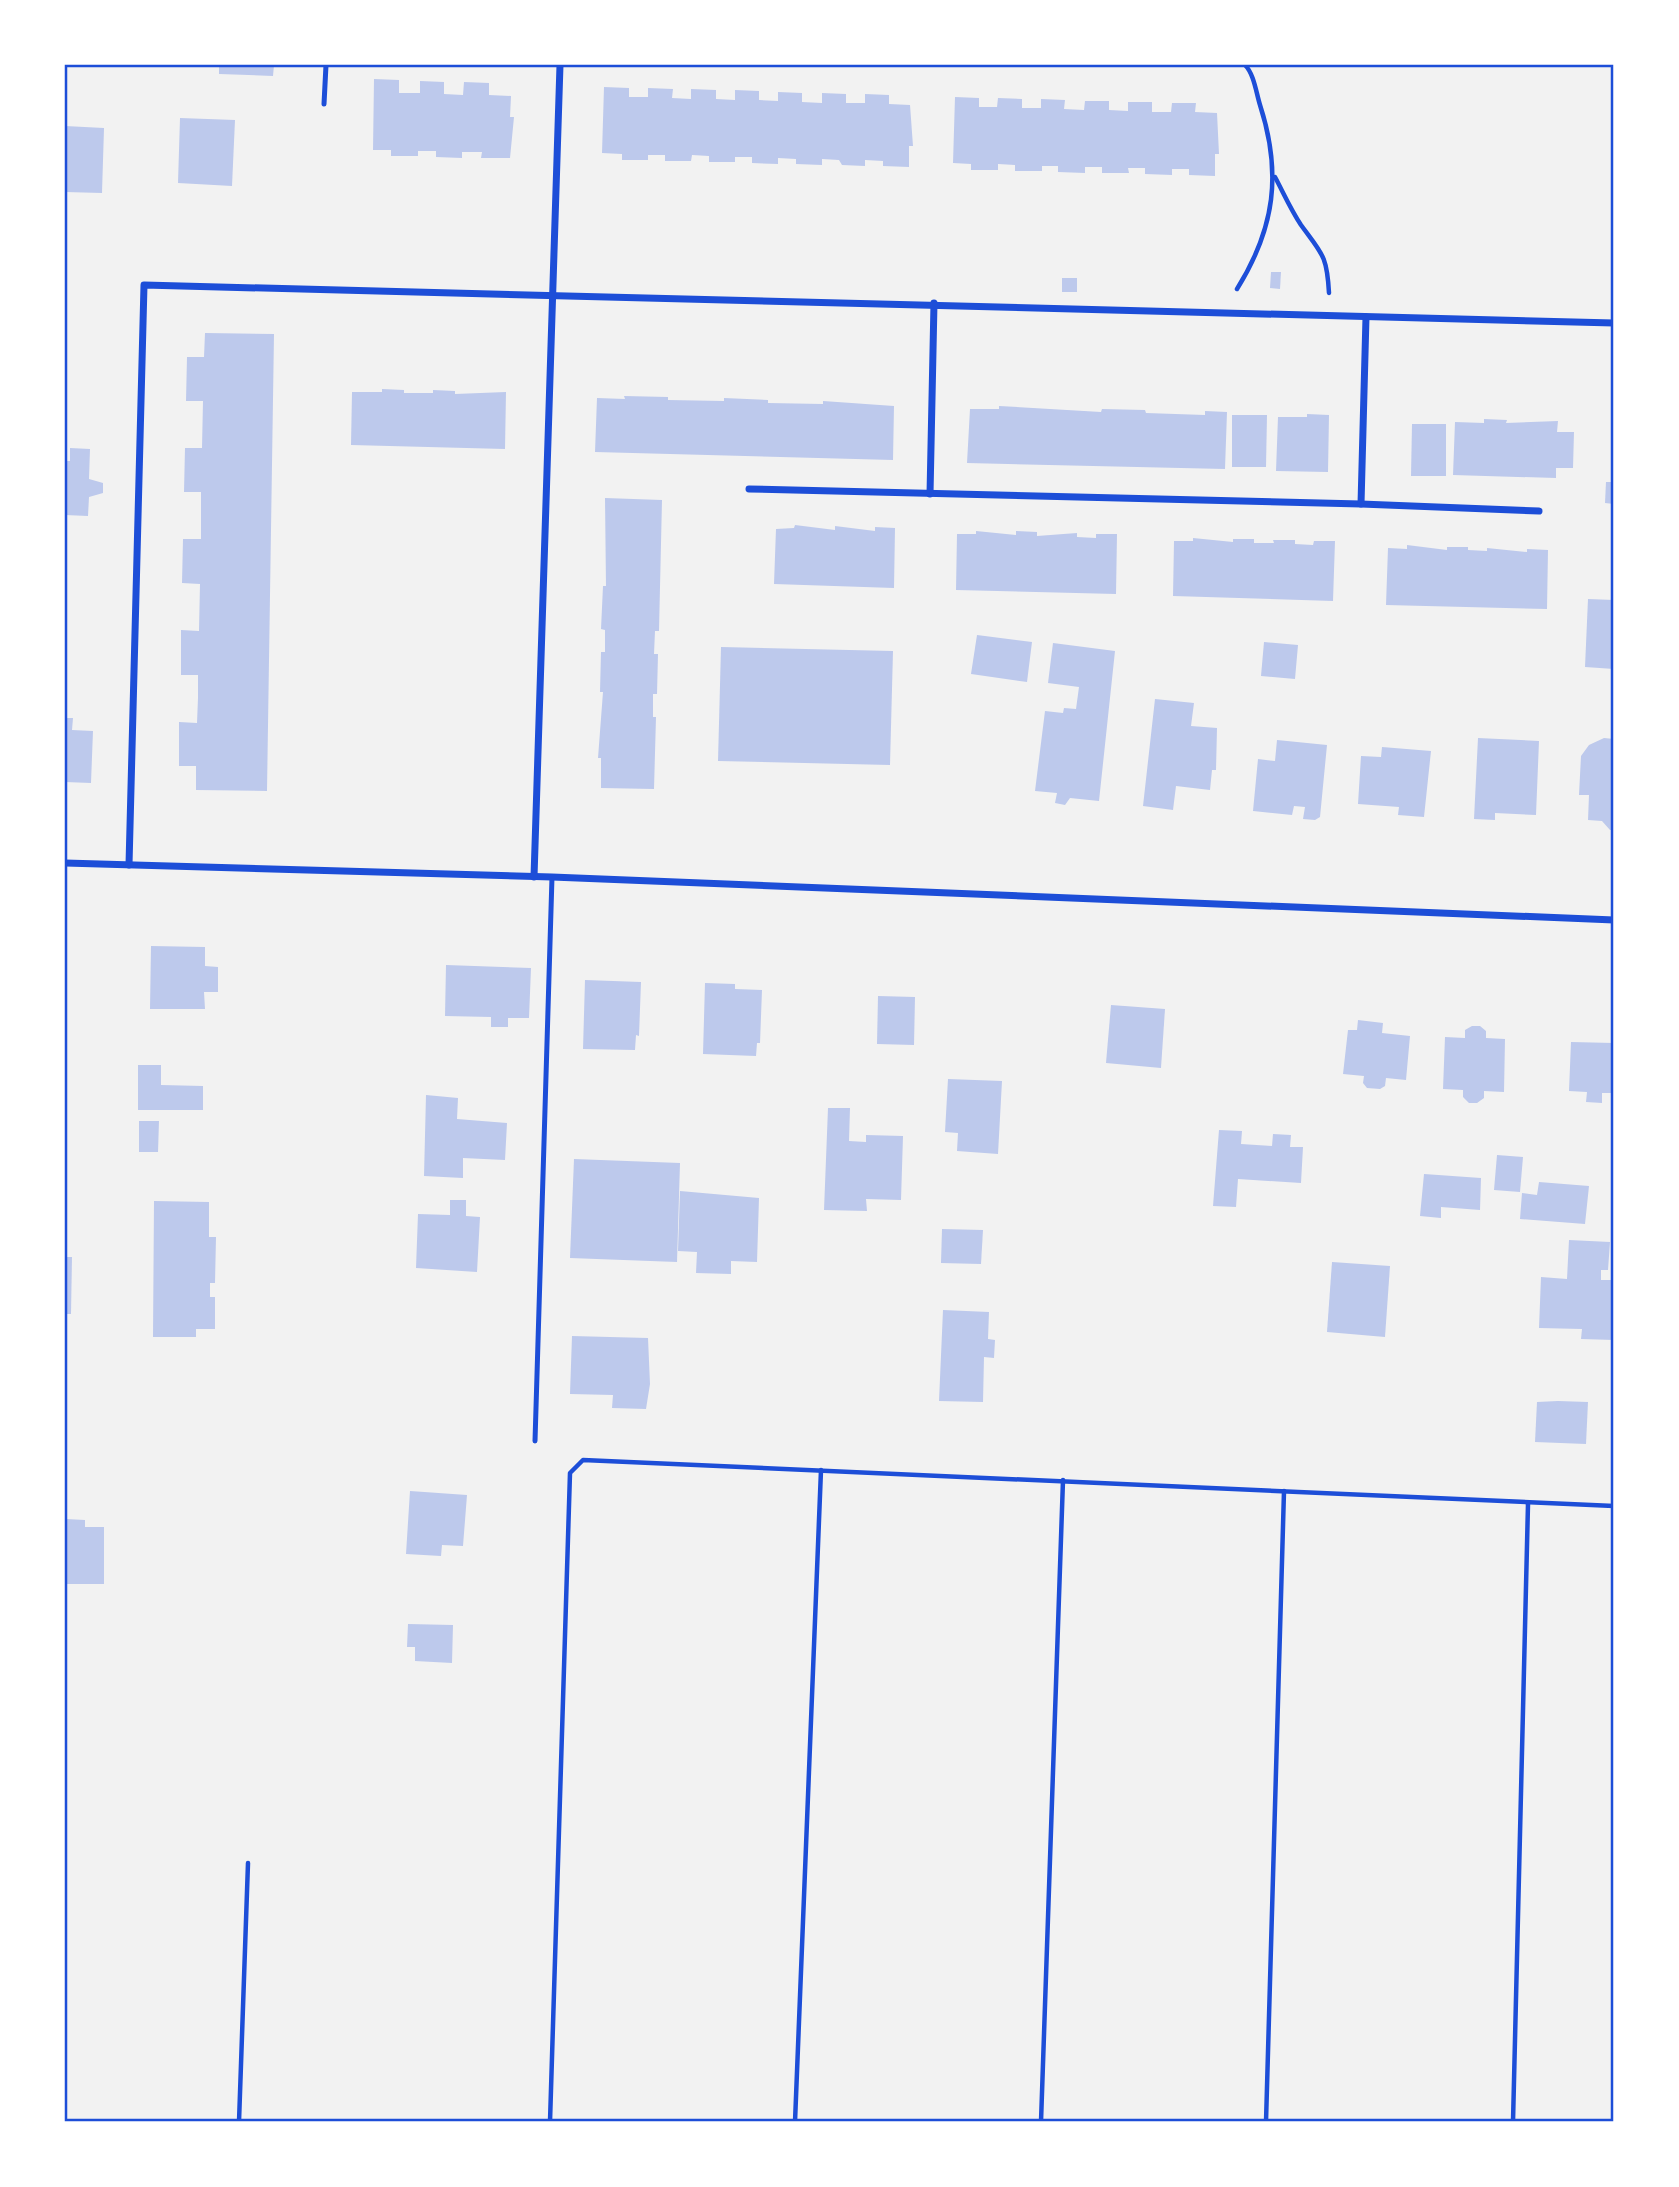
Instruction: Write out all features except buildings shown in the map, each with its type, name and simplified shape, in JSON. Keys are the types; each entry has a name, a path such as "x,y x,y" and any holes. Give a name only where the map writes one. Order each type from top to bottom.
{"street":[{"path":"534,877 560,65"},
{"path":"129,865 144,285 934,303 1614,323"},
{"path":"930,494 934,303"},
{"path":"1361,504 1366,317"},
{"path":"749,489 1539,511"},
{"path":"65,863 552,877 1614,920"}],"lane":[{"path":"324,104 326,65"},
{"path":"535,1441 552,877"}],"path":[{"path":"1245,65 1266,124 1275,176 1300,223 1321,248 1327,267 1329,300"},
{"path":"1232,298 1258,255 1266,229 1275,176"},
{"path":"550,2122 570,1473 583,1460 1614,1506"},
{"path":"795,2122 821,1470"},
{"path":"1041,2122 1063,1480"},
{"path":"1266,2122 1284,1491"},
{"path":"1513,2122 1528,1504"},
{"path":"239,2122 248,1863"}]}
